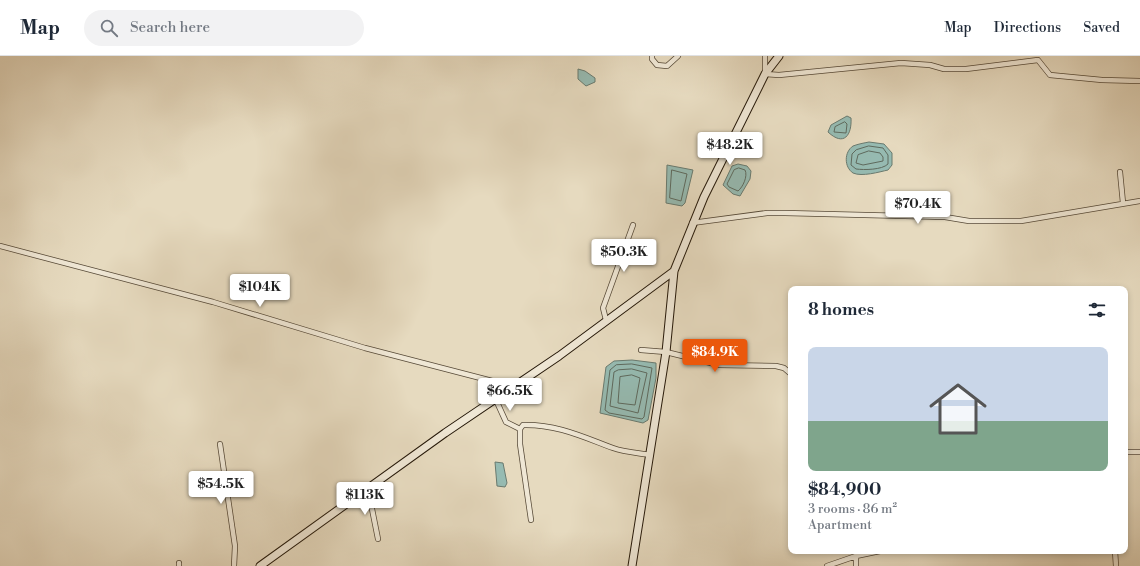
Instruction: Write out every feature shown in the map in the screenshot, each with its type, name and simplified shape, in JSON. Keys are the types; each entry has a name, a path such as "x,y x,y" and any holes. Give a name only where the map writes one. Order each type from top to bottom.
{"main road":[{"path":"632,566 666,352 674,271 692,223 765,74 779,56"},
{"path":"260,566 368,490 445,433 559,356 674,271"}],"street":[{"path":"652,56 652,59 657,65 667,66 678,56"},
{"path":"765,56 765,74 792,75 901,63 930,65 944,69 966,69 1038,60 1050,75 1102,80 1140,81"},
{"path":"1120,172 1123,203"},
{"path":"692,223 767,213 945,217 968,222 1021,221 1140,201"},
{"path":"606,320 603,308 633,225"},
{"path":"0,246 213,302 365,348 496,382 505,393"},
{"path":"641,350 666,352 719,365 776,366 784,368 788,371"},
{"path":"496,400 506,422 520,429"},
{"path":"531,520 520,444 520,429 523,425 560,428 614,448 650,455"},
{"path":"220,444 235,546 234,566"},
{"path":"1128,452 1140,452"},
{"path":"368,490 378,539"},
{"path":"827,566 866,554"},
{"path":"1115,554 1116,566"},
{"path":"856,556 856,566"}],"water":[{"path":"578,69 585,71 595,78 595,82 586,86 578,79"},
{"path":"847,116 851,118 851,124 846,137 843,139 838,139 828,132 831,125"},
{"path":"869,142 884,144 892,153 892,165 888,170 875,173 853,173 848,167 846,160 848,152 853,146"},
{"path":"738,164 747,166 751,171 750,179 740,196 733,194 723,185 732,166"},
{"path":"667,165 693,170 685,203 682,206 666,203"},
{"path":"632,360 656,363 656,378 648,420 643,423 600,413 606,367 614,361"},
{"path":"495,462 503,463 507,483 505,487 497,486"}]}
